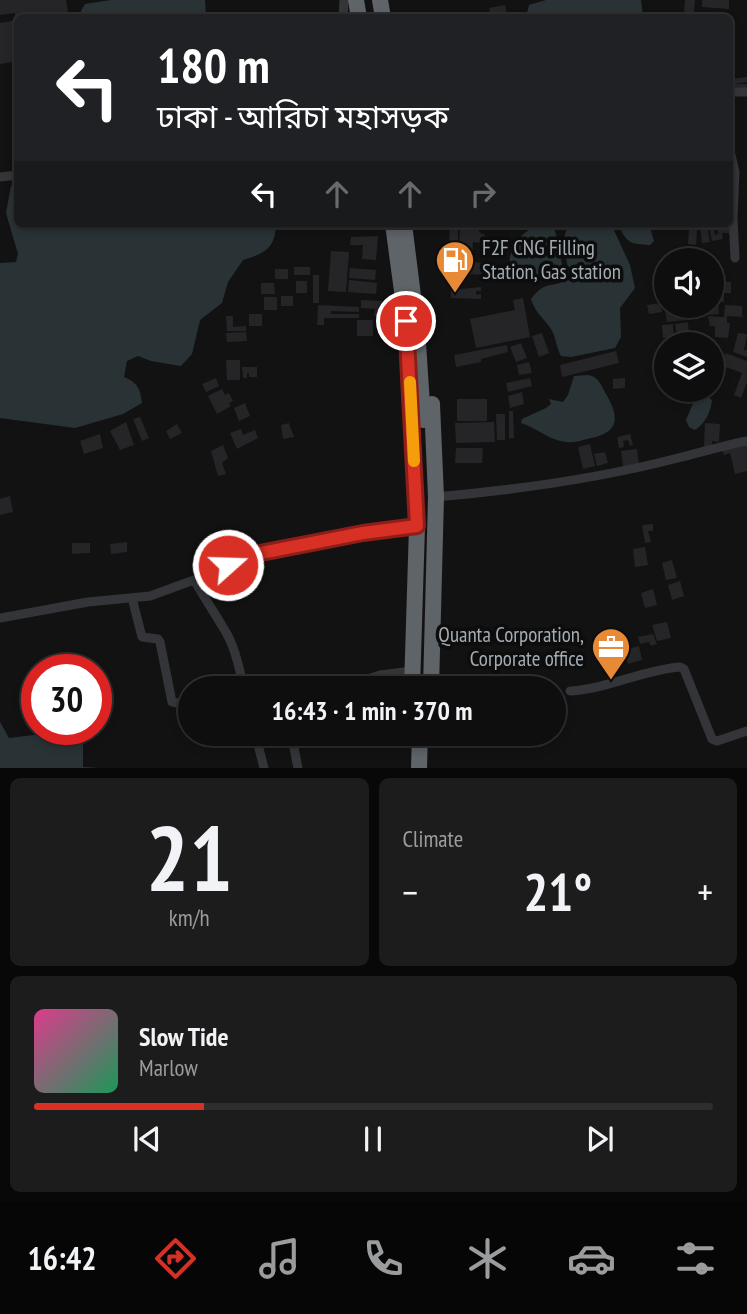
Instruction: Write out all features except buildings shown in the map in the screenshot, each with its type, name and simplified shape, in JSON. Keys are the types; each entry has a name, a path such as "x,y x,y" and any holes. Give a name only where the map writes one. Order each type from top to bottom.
{"highway":[{"path":"394,228 406,321 417,526 412,676"},
{"path":"405,228 413,278 422,387 425,484 422,676"},
{"path":"415,228 432,389 436,497 430,676"},
{"path":"410,768 411,746"},
{"path":"419,768 420,746"},
{"path":"428,768 429,746"}],"street":[{"path":"733,163 733,190"},
{"path":"733,219 735,258"},
{"path":"436,497 524,489 674,460 711,448 747,441"},
{"path":"0,618 88,602 150,596 216,572 240,557 363,533 417,526"},
{"path":"194,580 214,616 225,629 241,676"},
{"path":"132,598 142,637 158,639 160,642 172,702 178,703"},
{"path":"569,691 589,690 680,667 684,669 712,738 717,741 747,731"},
{"path":"258,746 264,768"},
{"path":"294,746 298,768"}],"shaded area":[{"path":"111,0 205,0 206,14 81,14 85,4"},
{"path":"546,0 641,0 643,14 527,14 529,5"},
{"path":"11,186 14,186 14,228 276,228 274,239 267,249 243,260 228,282 222,303 200,320 192,354 181,366 138,356 127,361 124,377 138,387 142,403 123,414 75,428 0,418 0,263 16,262 18,254 6,213"},
{"path":"553,228 555,231 563,269 554,275 516,277 512,272 510,260 513,247 521,236 532,229"},
{"path":"613,228 630,265 635,288 620,308 621,337 615,348 571,357 561,356 553,332 533,304 531,299 541,289 568,278 564,241 567,229"},
{"path":"621,228 650,228 654,241 650,245 638,244 626,239"},
{"path":"588,375 599,382 611,403 615,418 611,429 597,436 566,442 553,439 521,423 522,419 551,404 549,399 563,402 574,376"},
{"path":"694,402 712,402 705,421 695,430 689,427 686,420"},
{"path":"0,722 9,738 21,737 21,745 83,745 83,767 100,768 0,768"}],"slow traffic":[{"path":"410,382 414,461"}],"place":[{"name":"F2F CNG Filling Station, Gas station","path":"455,294"},
{"name":"Quanta Corporation, Corporate office","path":"611,681"}],"route":[{"path":"228,565 240,557 363,533 417,526 406,321"}]}
